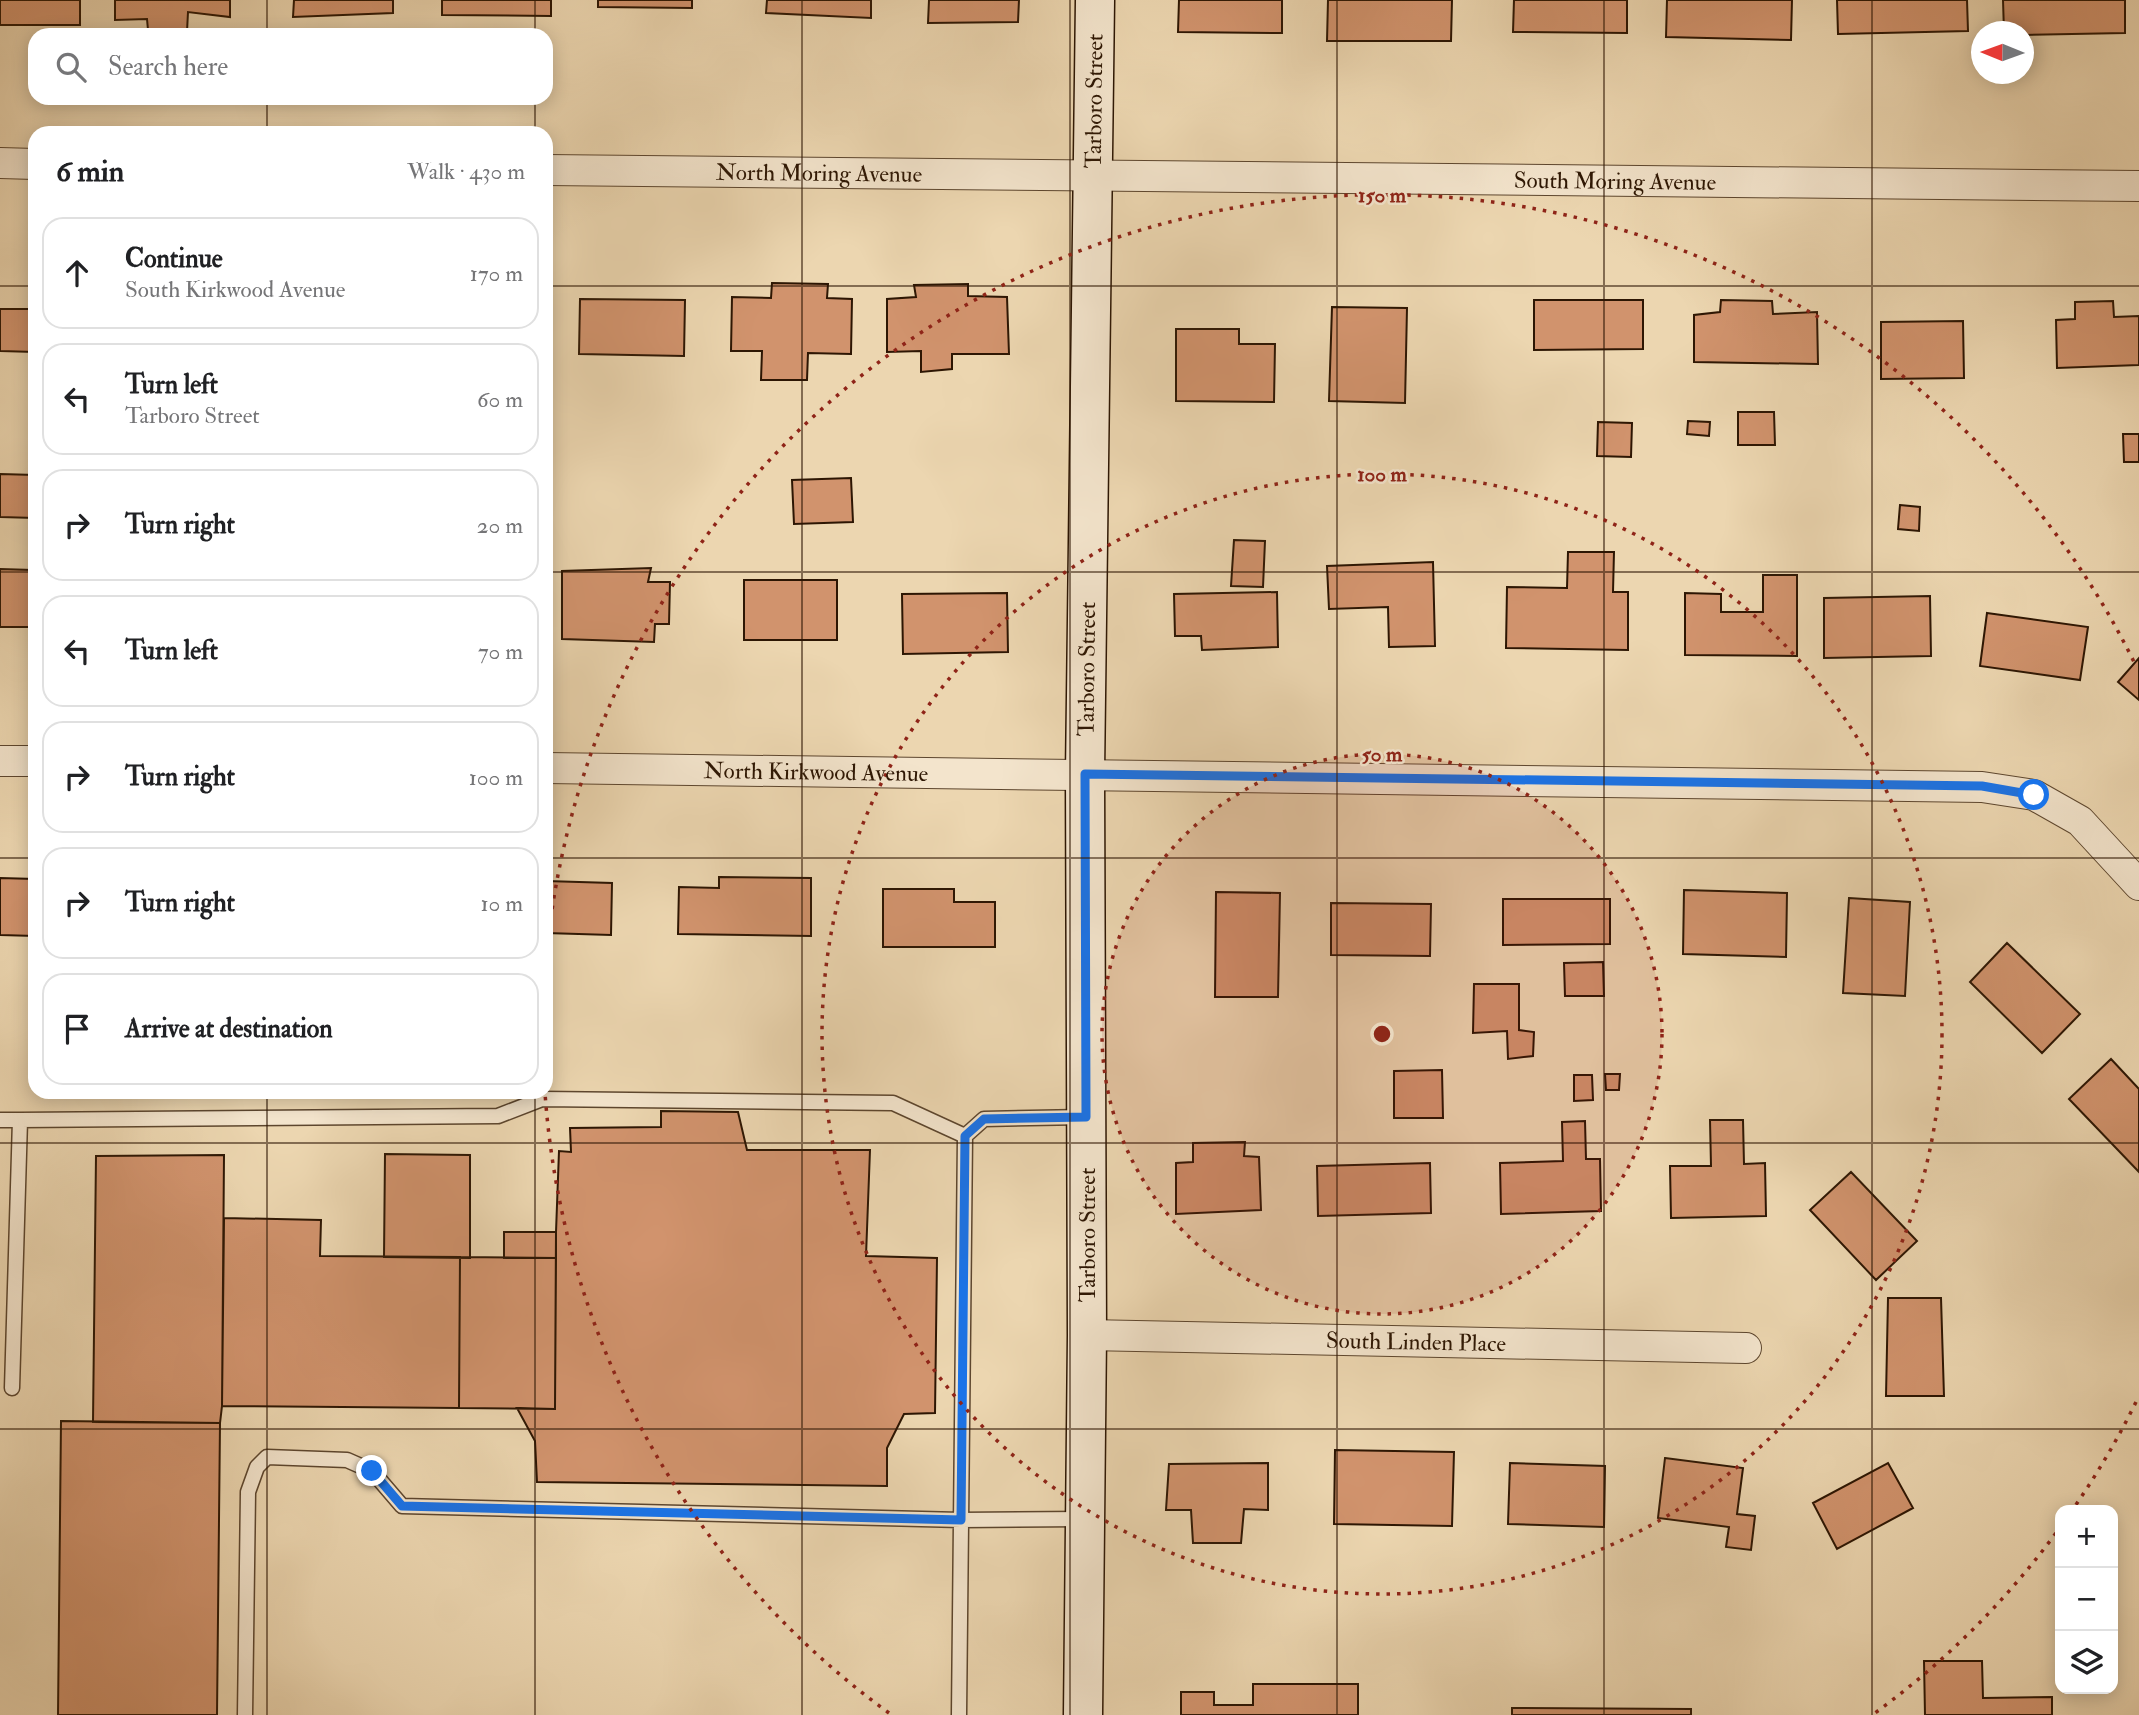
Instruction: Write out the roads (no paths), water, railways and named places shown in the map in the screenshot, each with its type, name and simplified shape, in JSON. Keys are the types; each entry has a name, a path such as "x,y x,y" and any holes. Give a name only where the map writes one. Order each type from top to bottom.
{"street":[{"name":"Tarboro Street","path":"1083,1715 1087,1335 1085,774 1095,0"},
{"path":"0,163 28,164"},
{"name":"North Moring Avenue","path":"553,170 1092,176"},
{"name":"South Moring Avenue","path":"1092,176 2139,186"},
{"path":"0,761 28,761"},
{"name":"North Kirkwood Avenue","path":"553,768 1982,786 2034,795 2080,821 2139,885"},
{"name":"South Linden Place","path":"1087,1335 1746,1349"}],"lane":[{"path":"0,1120 498,1116 542,1099 893,1103 965,1136"},
{"path":"959,1715 965,1136 984,1119 1086,1117"},
{"path":"12,1388 20,1120"},
{"path":"245,1715 248,1492 257,1467 267,1457 347,1460 372,1471 402,1506 961,1520 1085,1519"}]}
